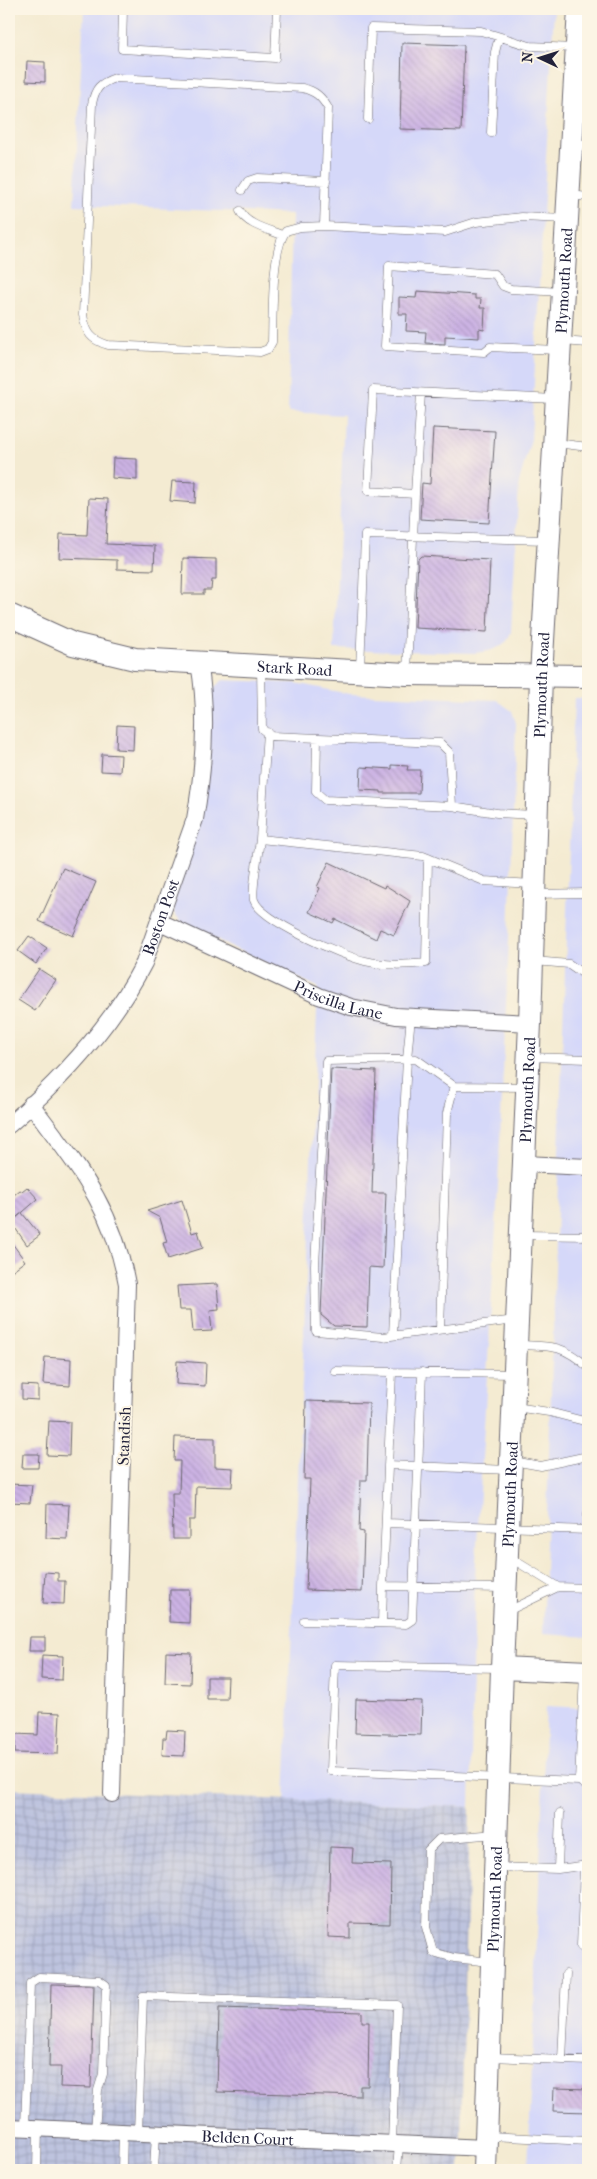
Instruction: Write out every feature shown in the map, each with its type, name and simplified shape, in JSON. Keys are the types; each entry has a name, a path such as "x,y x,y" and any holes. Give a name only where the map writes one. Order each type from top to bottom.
{"main road":[{"name":"Plymouth Road","path":"486,2152 504,1612 530,1023 541,676 567,219 578,196 580,144 579,9"},
{"name":"Stark Road","path":"9,615 43,632 104,653 158,662 261,665 407,674 588,676"},
{"path":"502,1668 586,1672"}],"street":[{"name":"Boston Post","path":"9,1125 63,1072 98,1033 144,964 189,841 199,796 204,694 199,663"},
{"name":"Priscilla Lane","path":"160,922 319,996 368,1011 411,1016 530,1023"},
{"name":"Standish","path":"30,1104 83,1174 101,1204 118,1243 127,1284 112,1794"},
{"path":"524,1164 588,1167"},
{"name":"Belden Court","path":"24,2128 395,2143 486,2152"}],"lane":[{"path":"123,9 122,49 275,58 277,9"},
{"path":"368,119 371,28 481,31 578,61"},
{"path":"491,133 495,52 498,37"},
{"path":"324,226 328,108 322,98 313,91 302,88 115,78 102,82 94,92 83,315 85,326 90,336 96,342 108,345 231,351 260,352 268,349 272,342 276,264 282,235 286,231 301,227 324,226 445,232 476,222 522,217 567,219"},
{"path":"242,190 248,181 258,178 326,181"},
{"path":"240,211 242,216 252,223 282,235"},
{"path":"563,292 511,289 503,286 495,274 389,266 386,346 484,352 490,347 560,346 588,343"},
{"path":"415,494 368,491 373,390 557,400"},
{"path":"407,674 415,494 422,393"},
{"path":"554,442 588,446"},
{"path":"360,672 365,534 548,541"},
{"path":"261,665 262,729 271,736 440,743 449,752 452,806"},
{"path":"266,732 260,839 254,899 260,910 276,922 326,947 364,961 392,966 426,963 428,858"},
{"path":"317,738 316,792 325,800 452,806 497,813 536,815"},
{"path":"260,839 409,854 428,858 484,881 534,889 588,893"},
{"path":"532,961 569,964 588,977"},
{"path":"393,1335 407,1060 411,1016"},
{"path":"528,1057 588,1058"},
{"path":"517,1320 440,1328 383,1337 316,1330 316,1265 326,1061 416,1060 454,1086 527,1088"},
{"path":"440,1328 447,1113 454,1086"},
{"path":"521,1235 588,1236"},
{"path":"516,1344 553,1346 565,1349 588,1367"},
{"path":"335,1371 515,1374"},
{"path":"382,1623 392,1372"},
{"path":"304,1621 406,1624 412,1620 422,1372"},
{"path":"513,1407 549,1412 588,1422"},
{"path":"388,1465 541,1466 588,1456"},
{"path":"386,1523 588,1530 588,1513"},
{"path":"507,1555 558,1587"},
{"path":"383,1586 505,1588"},
{"path":"504,1612 558,1587 588,1588"},
{"path":"502,1668 335,1665 332,1771 578,1781 588,1787"},
{"path":"578,1781 585,1730 586,1672"},
{"path":"558,1869 560,1813"},
{"path":"492,1962 454,1958 433,1952 426,1927 428,1850 439,1839 496,1834"},
{"path":"495,1867 558,1869 586,1866 581,1946"},
{"path":"562,2060 566,1974"},
{"path":"37,2170 24,2128 30,1983 39,1977 99,1980 106,1985 103,2074 98,2090 95,2131"},
{"path":"122,2170 130,2132 143,1996 397,2005 395,2143 397,2170"},
{"path":"489,2057 588,2061"},
{"path":"154,2170 156,2133"},
{"path":"486,2152 588,2141"}],"shaded area":[{"path":"84,9 554,9 531,439 519,482 511,632 507,641 499,647 475,653 334,649 344,415 288,412 292,214 74,205"},
{"path":"588,580 588,645 585,645"},
{"path":"223,680 295,683 349,694 497,700 512,711 516,723 497,1208 475,1577 470,1807 285,1800 318,987 184,925 174,913 209,699 212,689"},
{"path":"574,698 588,698 588,1637 543,1634"},
{"path":"546,1706 588,1708 588,2170 528,2170"},
{"path":"9,1789 470,1807 460,2170 9,2170"}],"building":[{"path":"402,43 464,45 461,131 400,129"},
{"path":"27,61 45,62 45,82 26,81"},
{"path":"417,291 475,295 475,299 481,299 480,308 485,308 484,330 479,329 479,338 445,336 445,344 425,343 426,332 406,331 407,314 399,314 399,297 416,298"},
{"path":"433,428 495,431 489,523 420,519 422,483 430,484"},
{"path":"113,458 137,459 137,480 112,478"},
{"path":"172,481 196,482 195,503 170,501"},
{"path":"89,498 108,499 106,544 155,546 154,570 117,569 117,560 59,558 60,534 87,535"},
{"path":"421,556 490,560 487,632 415,628 418,559"},
{"path":"183,558 216,559 216,580 212,580 211,590 204,590 204,594 182,594"},
{"path":"117,725 134,726 133,750 116,749"},
{"path":"102,754 121,755 120,772 101,771"},
{"path":"392,765 408,766 407,770 420,770 419,793 381,793 381,791 360,790 361,767 392,769"},
{"path":"329,862 384,888 385,885 410,901 394,935 380,929 376,939 335,919 333,923 309,912 320,888 317,887"},
{"path":"63,868 96,882 73,936 39,921"},
{"path":"29,936 47,948 36,964 18,951"},
{"path":"39,969 56,980 35,1011 18,1000"},
{"path":"331,1069 376,1071 372,1193 386,1193 383,1268 369,1267 367,1327 334,1326 321,1315"},
{"path":"27,1187 38,1199 9,1224 9,1199"},
{"path":"182,1200 192,1233 198,1231 203,1248 168,1259 163,1243 167,1242 160,1218 147,1211"},
{"path":"22,1213 40,1235 27,1245 11,1222"},
{"path":"9,1239 25,1261 9,1273"},
{"path":"217,1284 219,1309 210,1310 212,1331 193,1332 191,1310 179,1310 177,1286"},
{"path":"45,1357 71,1359 70,1386 43,1384"},
{"path":"177,1361 206,1363 205,1386 176,1384"},
{"path":"22,1385 38,1386 38,1400 22,1399"},
{"path":"306,1401 369,1403 367,1480 361,1480 359,1531 364,1532 362,1592 306,1590 310,1479 304,1479"},
{"path":"49,1421 70,1422 69,1456 47,1455"},
{"path":"175,1437 215,1438 215,1467 233,1468 232,1487 196,1486 195,1520 189,1520 189,1539 173,1539 172,1493 179,1493 180,1461 174,1461"},
{"path":"23,1454 39,1454 38,1468 22,1468"},
{"path":"9,1484 32,1485 30,1503 9,1502"},
{"path":"47,1504 69,1505 67,1539 46,1538"},
{"path":"45,1572 58,1573 58,1581 65,1581 64,1604 43,1603"},
{"path":"170,1590 190,1590 189,1623 169,1622"},
{"path":"30,1637 45,1637 45,1651 29,1651"},
{"path":"166,1652 191,1653 190,1684 165,1683"},
{"path":"42,1655 63,1656 62,1680 41,1679"},
{"path":"207,1677 228,1677 227,1699 207,1699"},
{"path":"356,1699 422,1701 421,1735 355,1733"},
{"path":"39,1712 60,1713 58,1754 15,1753 15,1734 38,1735"},
{"path":"167,1730 185,1731 184,1756 162,1755 163,1738 166,1738"},
{"path":"330,1847 353,1848 352,1863 391,1864 390,1924 350,1923 350,1938 328,1937"},
{"path":"51,1984 94,1985 91,2088 60,2087 61,2067 49,2067"},
{"path":"219,2008 362,2012 362,2022 369,2022 368,2086 360,2086 360,2096 217,2092"},
{"path":"554,2088 588,2089 588,2112 553,2111"}]}
